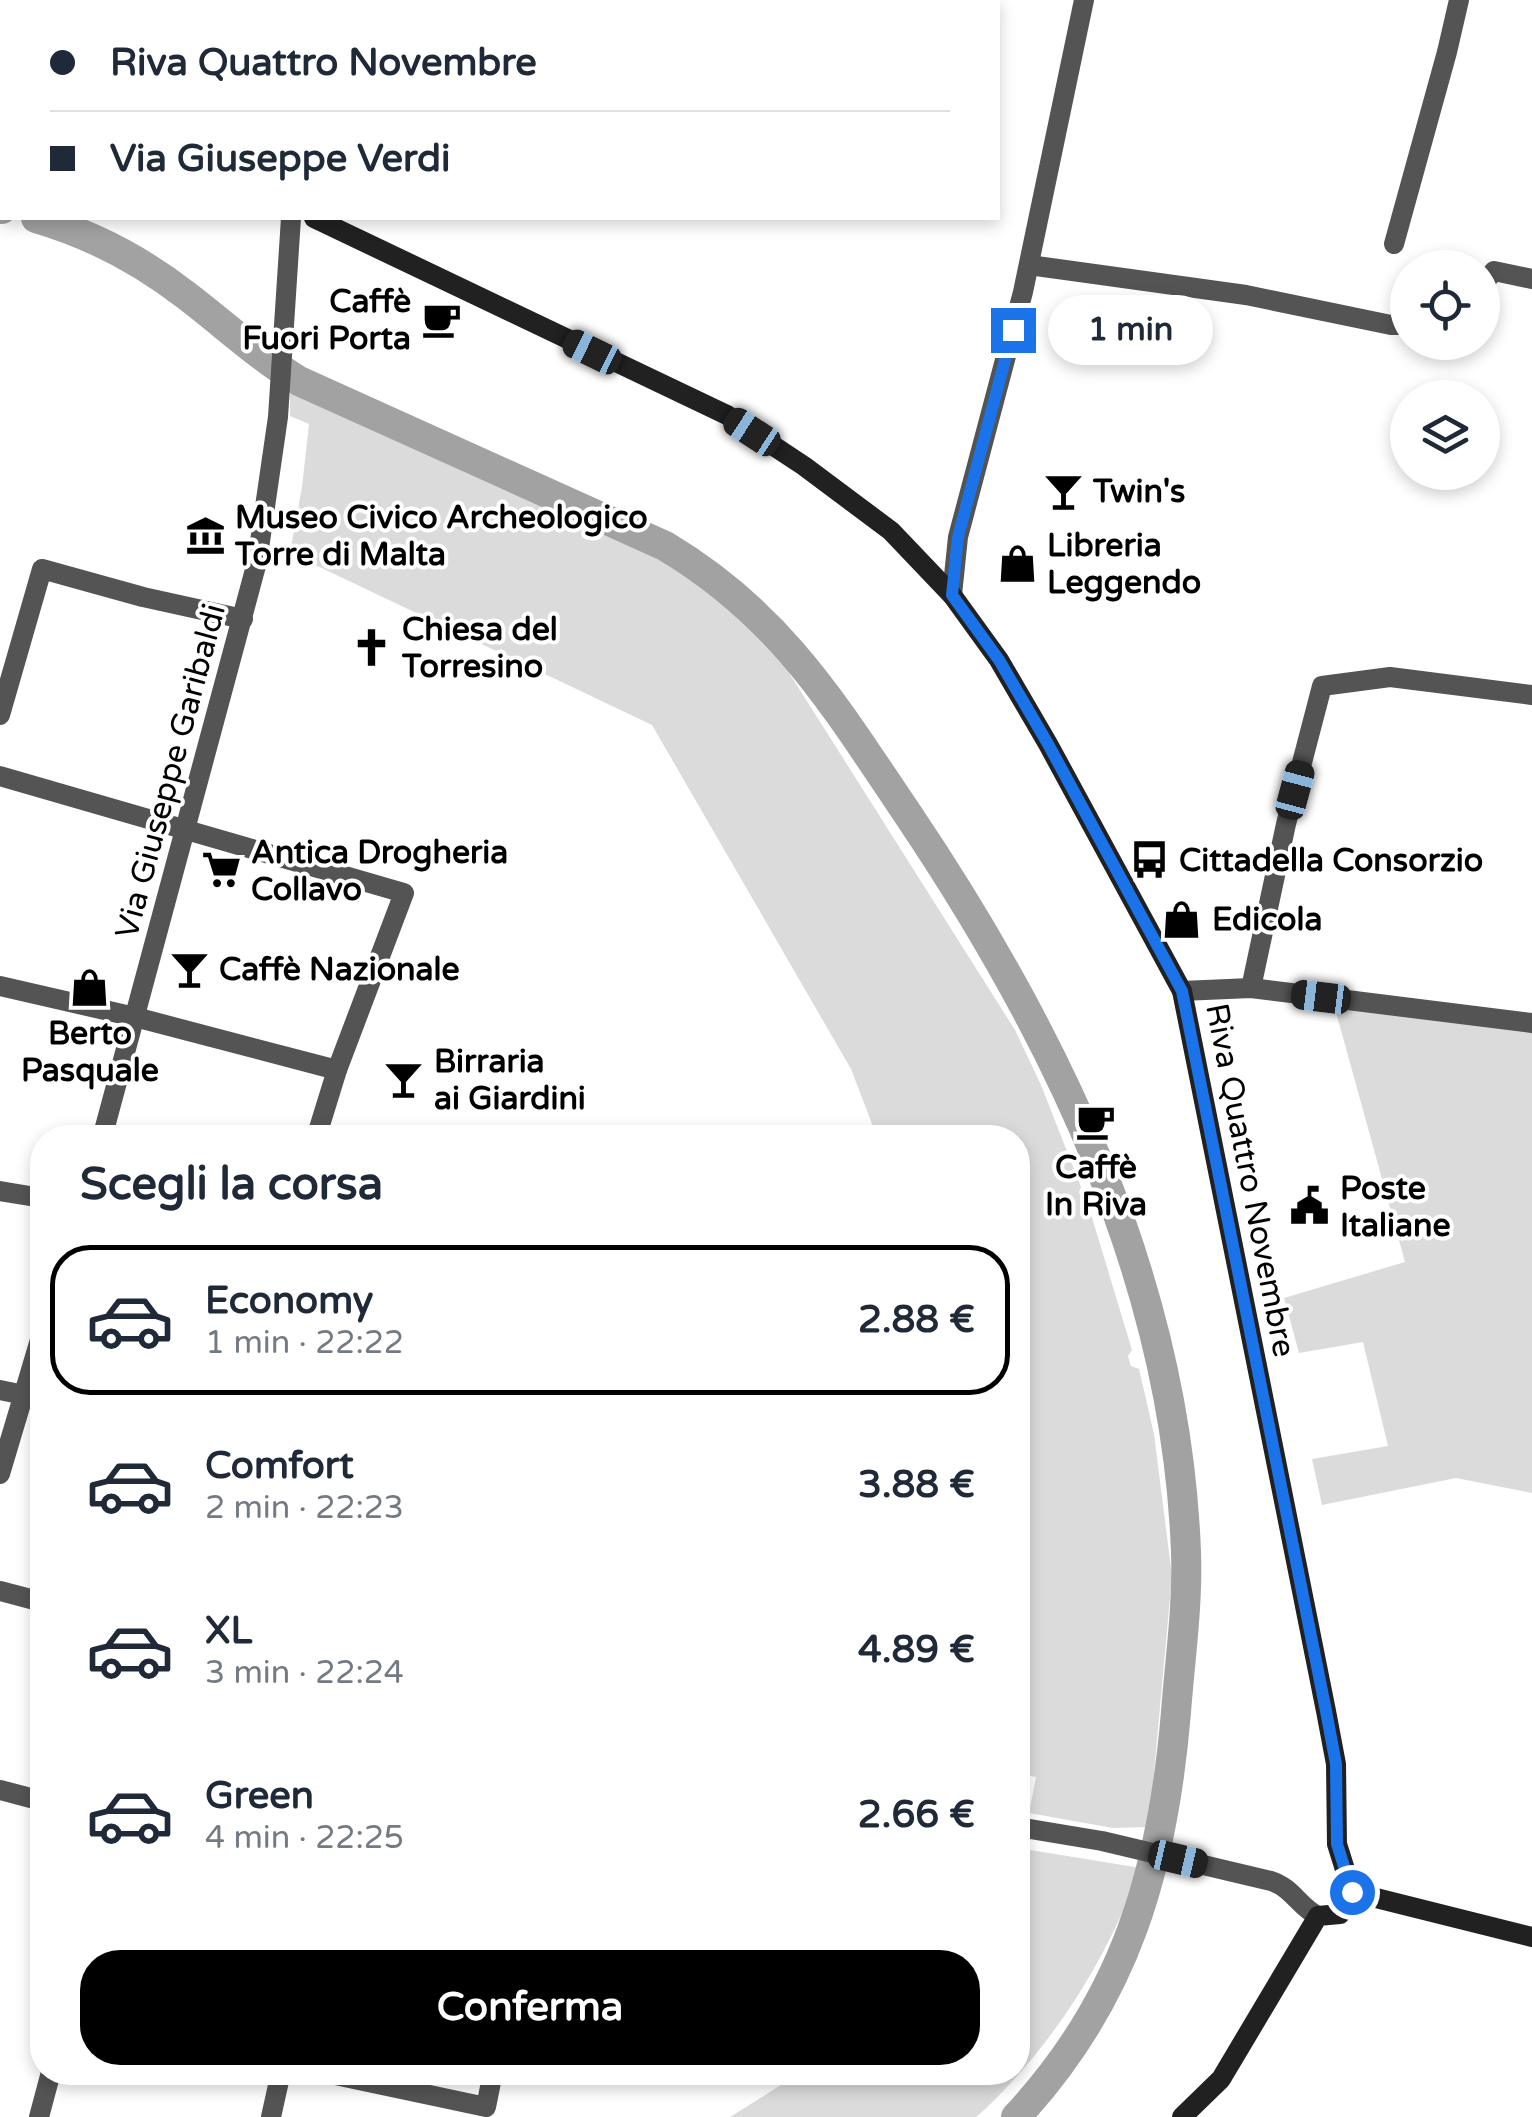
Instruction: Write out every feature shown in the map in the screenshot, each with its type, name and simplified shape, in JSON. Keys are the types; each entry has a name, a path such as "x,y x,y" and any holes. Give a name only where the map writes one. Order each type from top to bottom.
{"street":[{"path":"952,595 958,537 1030,264 1084,0"},
{"path":"1394,244 1448,52 1458,0"},
{"name":"Via Giuseppe Garibaldi","path":"105,1125 256,562 278,416 292,220"},
{"name":"Riva Quattro Novembre","path":"318,220 727,416 891,530 952,595 999,660 1182,991 1326,1711 1336,1764 1337,1844 1352,1892"},
{"path":"1030,264 1246,295 1390,325"},
{"path":"1500,272 1532,279"},
{"path":"0,715 42,570 243,620"},
{"path":"1250,988 1286,824 1322,686 1390,677 1532,695"},
{"path":"0,776 404,893 320,1125"},
{"path":"0,986 337,1070"},
{"path":"1182,991 1250,988 1532,1023"},
{"path":"0,1192 30,1196"},
{"path":"0,1474 30,1374"},
{"path":"0,1390 24,1395"},
{"path":"0,1592 30,1599"},
{"path":"0,1790 30,1798"},
{"path":"1030,1829 1102,1841 1284,1885 1309,1912 1318,1916 1340,1914 1352,1892 1532,1938"},
{"path":"1182,2117 1221,2079 1318,1916"},
{"path":"39,2117 48,2085"},
{"path":"271,2117 279,2085"},
{"path":"382,2085 486,2107 490,2085"}],"shaded area":[{"path":"290,392 614,532 708,586 774,649 1015,1030 1041,1085 1081,1187 1082,1200 1087,1201 1132,1350 1128,1356 1131,1366 1139,1369 1154,1434 1172,1576 1149,1827 1113,1828 1030,1813 1036,1777 1030,1776 1030,1125 872,1125 851,1069 652,725 290,553 309,424 290,416"},
{"path":"1334,1005 1532,1031 1532,1493 1456,1478 1322,1505 1312,1459 1388,1446 1363,1342 1299,1353 1284,1298 1405,1262"},
{"path":"1030,1850 1141,1868 1094,1968 1030,2061"},
{"path":"781,2085 1009,2085 976,2117 730,2117"}],"waterway":[{"path":"42,220 96,240 152,271 299,381 665,546 741,602 802,665 880,773 961,897 1058,1072 1099,1164 1133,1257 1159,1353 1177,1452 1186,1592 1170,1770 1149,1878 1112,1978 1086,2026 1016,2117"}],"place":[{"name":"Caffè Fuori Porta","path":"441,319"},
{"name":"Twin's","path":"1063,491"},
{"name":"Museo Civico Archeologico Torre di Malta","path":"205,535"},
{"name":"Libreria Leggendo","path":"1017,563"},
{"name":"Chiesa del Torresino","path":"372,647"},
{"name":"Cittadella Consorzio","path":"1149,860"},
{"name":"Antica Drogheria Collavo","path":"221,870"},
{"name":"Edicola","path":"1182,919"},
{"name":"Caffè Nazionale","path":"189,969"},
{"name":"Berto Pasquale","path":"90,988"},
{"name":"Birraria ai Giardini","path":"404,1079"},
{"name":"Caffè In Riva","path":"1096,1122"},
{"name":"Poste Italiane","path":"1310,1206"}],"route":[{"path":"1013,330 958,537 952,595 999,660 1048,744 1182,991 1336,1764 1337,1844 1352,1892"}]}
